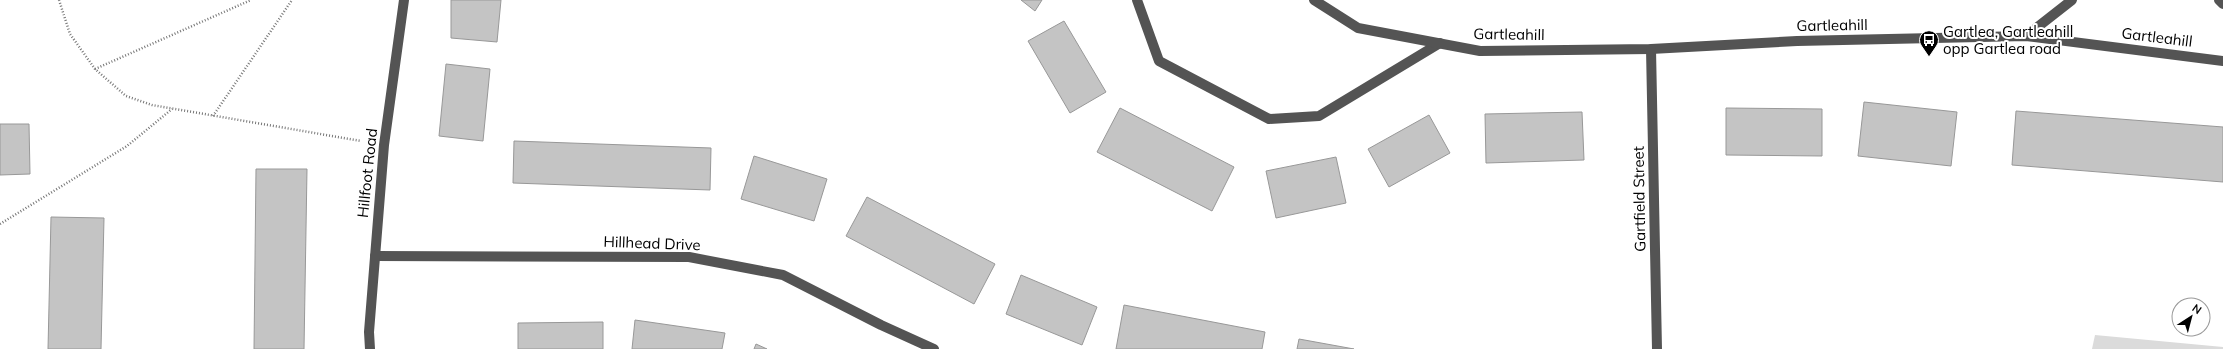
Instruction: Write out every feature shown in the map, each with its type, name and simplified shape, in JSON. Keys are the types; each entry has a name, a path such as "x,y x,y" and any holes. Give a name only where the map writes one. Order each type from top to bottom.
{"street":[{"name":"Hillfoot Road","path":"370,349 369,332 374,256 384,146 404,0"},
{"path":"1137,0 1159,61 1269,119 1319,116 1440,43"},
{"name":"Gartleahill","path":"1314,0 1358,28 1480,51 1651,49 1797,41 2026,36 2223,61"},
{"path":"2026,36 2072,0"},
{"path":"2219,0 2223,4"},
{"name":"Gartfield Street","path":"1651,49 1657,349"},
{"name":"Hillhead Drive","path":"374,256 689,257 783,275 882,325 934,349"}],"path":[{"path":"59,0 70,34 95,69 126,96 152,105 384,146"},
{"path":"95,69 251,0"},
{"path":"213,116 292,0"},
{"path":"0,224 127,146 172,108"}],"shaded area":[{"path":"2095,335 2223,347 2223,349 2092,349"}],"building":[{"path":"451,0 501,0 497,42 451,38"},
{"path":"1021,0 1042,0 1035,11"},
{"path":"1064,21 1106,92 1070,113 1028,41"},
{"path":"446,64 490,69 483,141 439,136"},
{"path":"1864,102 1957,112 1951,166 1858,156"},
{"path":"1120,108 1234,167 1212,211 1097,152"},
{"path":"1726,108 1822,109 1822,156 1726,155"},
{"path":"2016,111 2223,127 2223,182 2012,165"},
{"path":"1582,112 1584,160 1486,163 1485,114"},
{"path":"1429,115 1450,153 1389,187 1368,149"},
{"path":"0,124 29,124 30,174 0,175"},
{"path":"514,141 711,148 710,190 513,183"},
{"path":"754,156 827,179 814,221 741,199"},
{"path":"1336,157 1346,203 1276,218 1266,171"},
{"path":"256,169 307,169 304,349 254,349"},
{"path":"867,197 995,264 974,304 846,236"},
{"path":"51,217 104,218 101,349 48,349"},
{"path":"1021,275 1097,307 1082,345 1006,314"},
{"path":"1124,305 1265,332 1262,349 1116,349"},
{"path":"635,320 725,333 722,349 632,349"},
{"path":"603,322 603,349 518,349 518,323"},
{"path":"1299,339 1354,349 1297,349"},
{"path":"756,344 767,349 754,349"}],"place":[{"name":"Gartlea, Gartleahill opp Gartlea road","path":"1929,57"}]}
